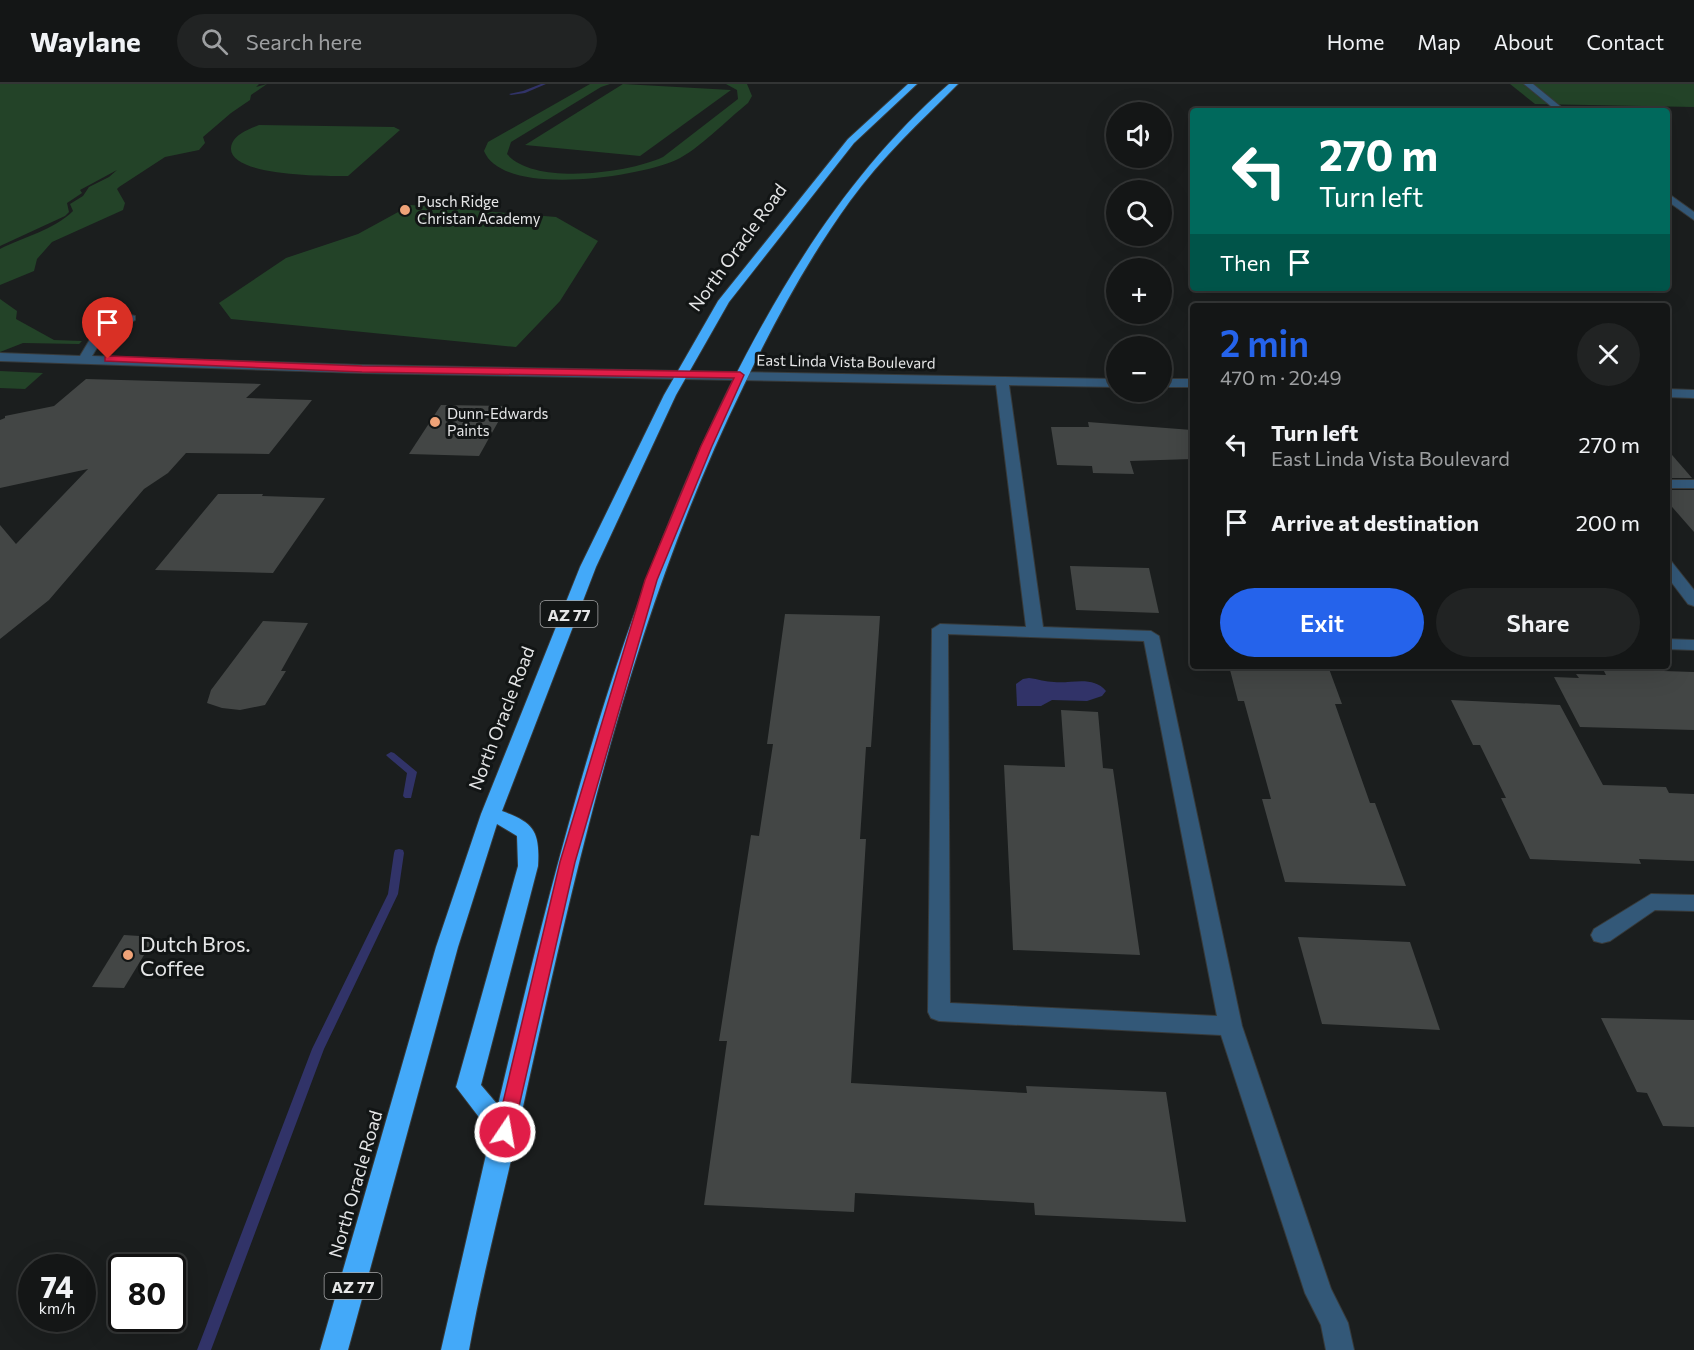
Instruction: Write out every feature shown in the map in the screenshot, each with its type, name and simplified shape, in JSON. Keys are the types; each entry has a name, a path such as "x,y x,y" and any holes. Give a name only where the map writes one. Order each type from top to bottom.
{"highway":[{"name":"North Oracle Road","path":"334,1350 447,947 491,814 588,567 682,374 724,302 813,186 851,141 914,84"},
{"path":"455,1350 462,1307 568,862 651,580 706,446 740,375 794,277 851,192 928,105 954,84"},
{"path":"491,814 522,827 530,842 528,866 468,1087 505,1132"}],"street":[{"path":"1528,84 1558,108"},
{"path":"1670,198 1694,216"},
{"path":"85,358 87,347 110,328 131,318"},
{"name":"East Linda Vista Boulevard","path":"0,357 85,358 362,369 1106,382"},
{"path":"1002,381 1035,632"},
{"path":"1172,383 1190,384"},
{"path":"1670,393 1694,394"},
{"path":"1670,484 1694,484"},
{"path":"1670,569 1694,601"},
{"path":"1230,1026 939,1012 940,629 1152,636 1230,1026 1319,1293 1334,1323 1340,1350"},
{"path":"1670,644 1694,645"},
{"path":"1602,935 1652,902 1694,903"}],"green space":[{"path":"0,84 259,84 256,87 267,84 203,137 205,143 199,150 165,157 119,187 117,189 125,203 123,210 52,242 37,259 34,271 0,285 0,249 65,218 73,211 70,204 83,196 89,187 109,177 117,170 80,190 82,193 67,203 69,212 65,216 0,246"},
{"path":"590,84 610,84 601,87 511,142 507,154 520,164 559,173 582,174 628,168 663,157 738,99 737,90 726,84 747,84 752,96 748,103 685,155 658,166 633,172 573,180 543,179 517,175 496,166 484,151 488,142"},
{"path":"623,84 731,90 640,156 525,145"},
{"path":"1510,84 1694,84 1694,107 1535,104"},
{"path":"259,125 394,127 400,130 348,176 321,176 262,170 246,165 235,158 231,148 234,139"},
{"path":"411,205 556,217 598,241 560,301 516,347 231,319 219,303 286,258 358,234"},
{"path":"0,299 17,311 16,319 54,340 82,341 79,344 23,343 0,352"},
{"path":"0,371 43,373 25,389 0,388"}],"shaded area":[{"path":"1029,678 1051,682 1095,683 1106,691 1102,696 1087,701 1052,700 1041,706 1017,706 1016,684"}],"building":[{"path":"86,379 261,384 246,398 312,400 269,454 186,453 168,473 144,489 49,600 0,639 0,525 16,544 88,469 0,488 0,420 5,416 54,406"},
{"path":"441,405 507,406 479,456 409,454"},
{"path":"1088,422 1190,430 1190,459 1130,461 1134,474 1093,473 1092,466 1057,465 1051,427 1089,427"},
{"path":"1670,453 1692,478 1670,478"},
{"path":"1670,490 1694,490 1694,532 1670,505"},
{"path":"218,494 325,498 273,573 155,570"},
{"path":"1070,566 1149,568 1159,613 1076,610"},
{"path":"785,614 880,616 871,747 866,747 860,839 866,839 851,1083 1027,1093 1026,1086 1166,1092 1186,1222 1035,1215 1034,1203 855,1193 854,1212 704,1205 727,1041 719,1041 751,835 759,836 773,744 767,744"},
{"path":"263,621 308,623 281,671 286,671 265,705 240,710 207,703 211,690"},
{"path":"1230,669 1329,669 1342,704 1335,704 1370,803 1375,803 1406,886 1285,882 1262,799 1271,799 1244,701 1238,701"},
{"path":"1603,669 1694,672 1694,730 1580,727 1554,677 1579,678 1576,674 1606,675"},
{"path":"1451,700 1560,705 1603,785 1666,787 1669,793 1694,794 1694,861 1639,859 1641,864 1530,859 1501,798 1506,798 1480,745 1473,745"},
{"path":"1061,710 1098,712 1103,768 1113,769 1140,955 1013,950 1004,765 1065,767"},
{"name":"Dutch Bros. Coffee","path":"124,935 155,937 124,988 92,987"},
{"path":"1298,937 1410,942 1440,1030 1322,1024"},
{"path":"1601,1018 1694,1020 1694,1127 1663,1126 1647,1093 1637,1092"}],"waterway":[{"path":"511,94 524,92 544,84"},
{"path":"391,755 412,772 408,796"},
{"path":"204,1350 318,1049 393,894 399,853"}],"place":[{"name":"Pusch Ridge Christan Academy","path":"405,210"},
{"name":"Dunn-Edwards Paints","path":"435,422"},
{"name":"Dutch Bros. Coffee","path":"128,955"}],"route":[{"path":"108,359 362,369 740,375 706,446 651,580 568,862 505,1132"}]}
